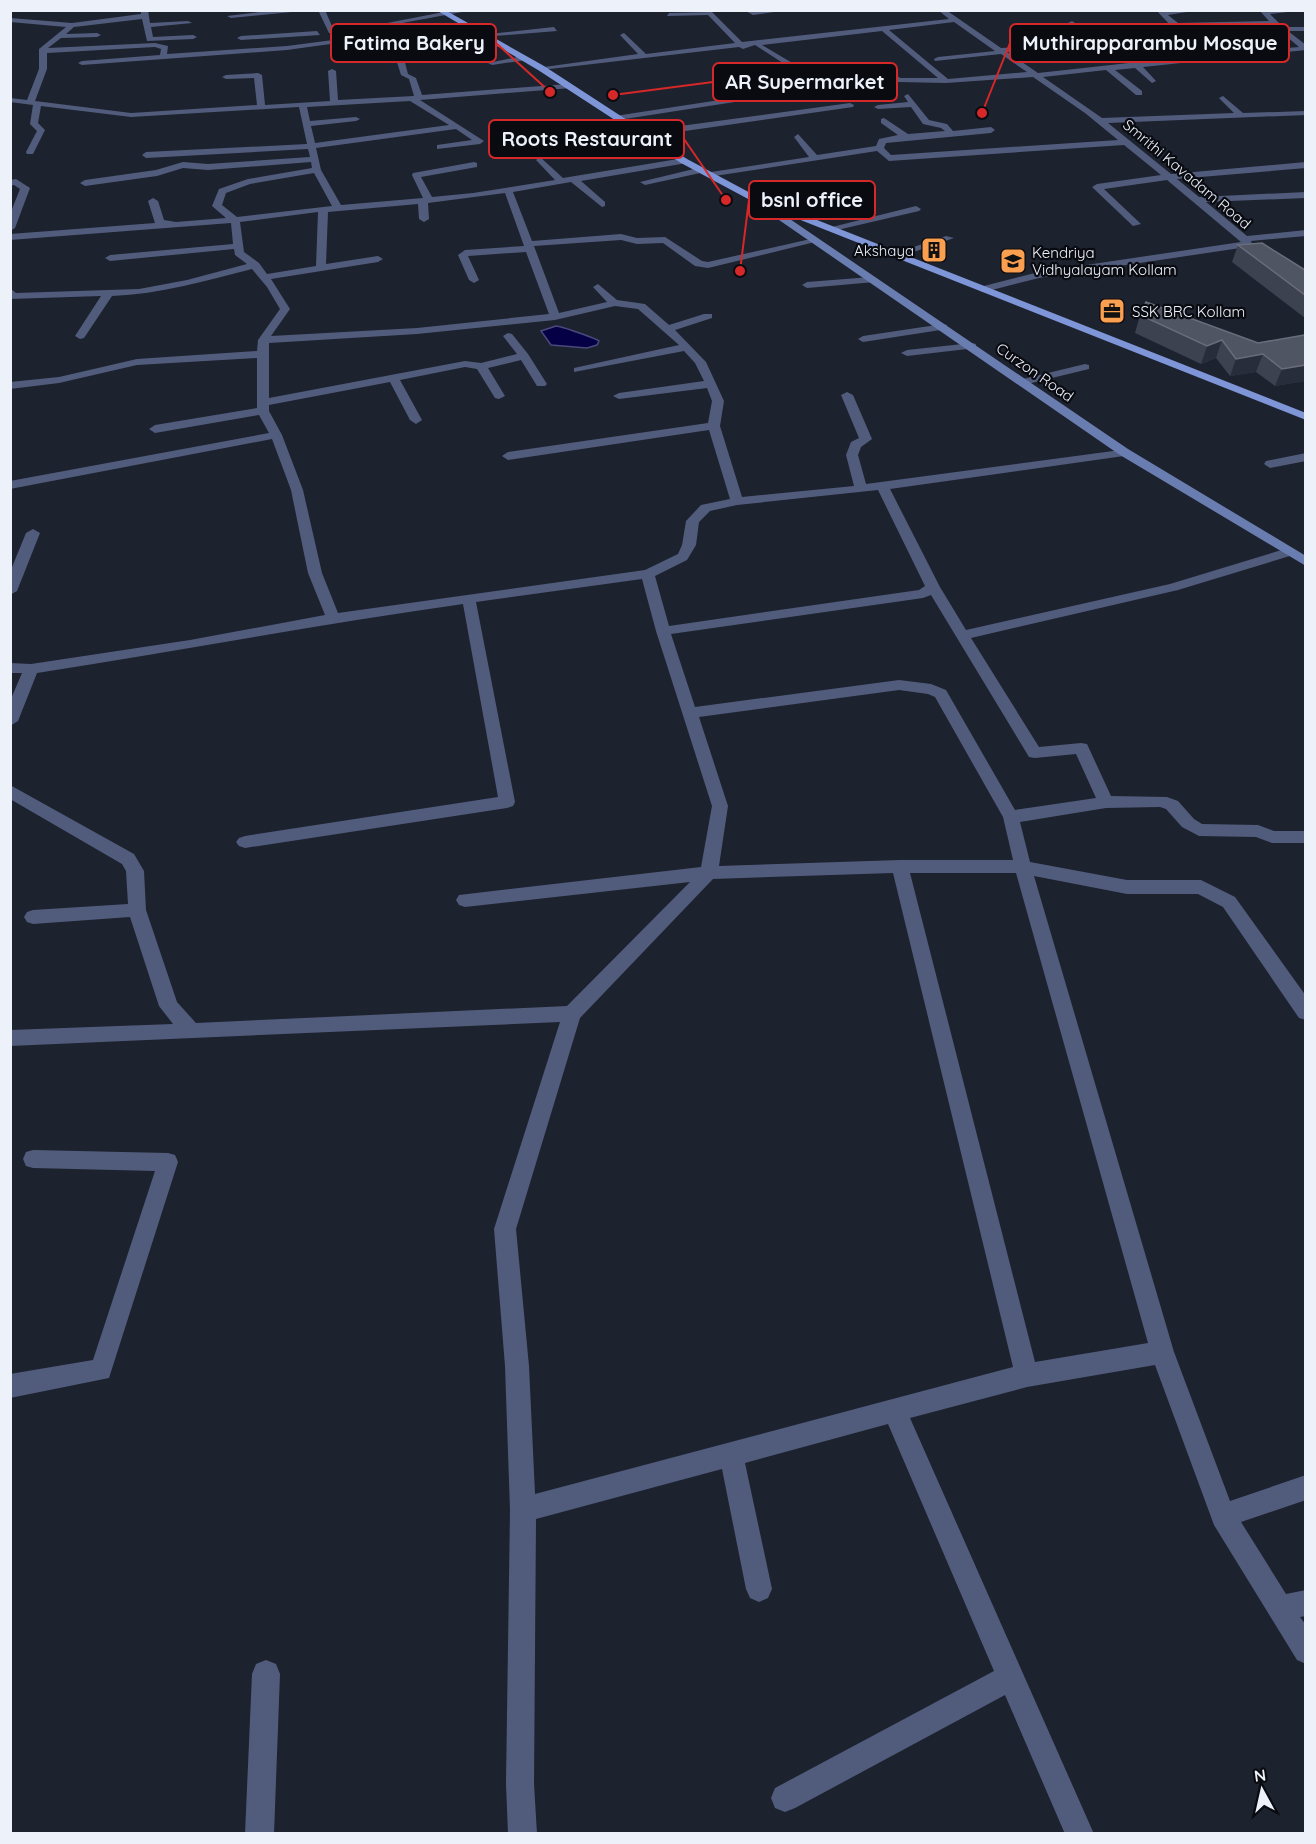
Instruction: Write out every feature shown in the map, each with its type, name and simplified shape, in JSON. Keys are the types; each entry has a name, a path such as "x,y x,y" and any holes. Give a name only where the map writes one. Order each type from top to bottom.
{"main road":[{"path":"442,12 541,68 684,160 753,198 1305,417"},
{"name":"Curzon Road","path":"753,198 1125,452 1305,562"}],"street":[{"path":"231,16 309,10"},
{"path":"321,10 332,31"},
{"path":"374,26 442,12 470,10"},
{"path":"747,10 753,13 785,10"},
{"name":"Smrithi Kavadam Road","path":"941,10 1101,121 1246,242"},
{"path":"1161,12 1196,10"},
{"path":"1263,11 1303,10"},
{"path":"1263,11 1303,48"},
{"path":"1161,12 1219,57"},
{"path":"10,20 72,25 145,13 152,42 165,48 163,58"},
{"path":"669,15 710,13 722,28 743,46"},
{"path":"1215,15 1230,24"},
{"path":"541,68 955,21"},
{"path":"147,25 188,23"},
{"path":"1072,23 1137,65 1152,81"},
{"path":"1175,25 1230,24 1305,29"},
{"path":"30,152 40,130 34,124 34,102 43,69 43,51 55,37 72,25"},
{"path":"82,63 306,46 464,25"},
{"path":"920,25 934,34"},
{"path":"483,36 554,29"},
{"path":"884,29 946,81"},
{"path":"241,38 342,30"},
{"path":"1050,33 1083,30"},
{"path":"302,34 306,46"},
{"path":"55,37 97,35"},
{"path":"624,35 644,56"},
{"path":"43,51 193,37"},
{"path":"440,147 480,141 434,118 415,98 412,78 405,75 398,57 498,44"},
{"path":"759,45 825,86"},
{"path":"1068,48 1106,45"},
{"path":"938,59 1047,48"},
{"path":"879,65 898,80 946,81 1059,73 1303,48"},
{"path":"1173,53 1189,60"},
{"path":"492,63 523,58"},
{"path":"1042,63 1059,73"},
{"path":"1108,68 1139,93"},
{"path":"332,71 334,102"},
{"path":"226,77 258,75 261,107"},
{"path":"618,118 825,86 860,78"},
{"path":"248,86 259,85"},
{"path":"10,100 131,115 568,87"},
{"path":"908,96 926,122 944,126 951,133"},
{"path":"1223,98 1241,116"},
{"path":"302,104 317,170 338,208"},
{"path":"878,107 913,104"},
{"path":"520,149 573,144 640,132 850,105"},
{"path":"1101,121 1305,113"},
{"path":"308,124 356,119"},
{"path":"884,121 906,137"},
{"path":"146,155 311,146 455,127"},
{"path":"879,148 882,141 906,137 991,130"},
{"path":"798,137 815,158"},
{"path":"879,148 889,158 1124,141"},
{"path":"711,175 879,148"},
{"path":"86,183 157,173 183,165 208,167 315,159"},
{"path":"540,160 561,181"},
{"path":"10,237 426,200 508,190 684,160"},
{"path":"424,219 426,200 416,175 474,165"},
{"path":"1136,224 1097,187 1167,177 1305,165"},
{"path":"317,170 248,182 222,191 218,206 232,219 239,254 255,265 272,284 285,309 263,340 262,407 276,435 297,490 315,573 333,618"},
{"path":"645,182 702,170"},
{"path":"573,179 602,204"},
{"path":"10,183 16,182 25,188 10,228"},
{"path":"508,190 527,247 555,317"},
{"path":"1195,200 1305,195"},
{"path":"153,201 160,223 232,219"},
{"path":"833,228 916,209"},
{"path":"321,265 323,210"},
{"path":"1246,242 1305,233"},
{"path":"474,280 463,255 465,253 621,237 637,241 665,240 699,264 708,265 812,240"},
{"path":"898,254 949,238"},
{"path":"1246,242 1256,252"},
{"name":"Smrithi Kavadam Road","path":"984,289 1039,275 1246,242"},
{"path":"185,248 238,245"},
{"path":"110,258 238,245"},
{"path":"265,277 378,259"},
{"path":"10,291 13,296 139,292 178,285 255,265"},
{"path":"807,285 871,280"},
{"path":"598,287 614,303"},
{"path":"80,336 108,294"},
{"path":"263,340 417,331 555,317 597,309 614,303 641,306 700,362 711,384 718,401 714,426 737,501"},
{"path":"667,329 708,316"},
{"path":"863,339 943,327"},
{"path":"508,336 524,356 541,384"},
{"path":"907,352 972,346"},
{"path":"578,370 686,347"},
{"path":"10,386 59,380 137,362 264,354"},
{"path":"155,429 465,364 481,366 524,356"},
{"path":"481,366 499,396"},
{"path":"1023,382 1085,367"},
{"path":"394,379 416,420"},
{"path":"619,396 711,384"},
{"path":"847,395 866,439 855,445 852,455 861,489"},
{"path":"508,456 714,426"},
{"path":"10,485 276,435"},
{"path":"10,668 31,669 190,645 333,618 648,574 682,559 688,553 693,520 706,508 737,501 861,489 1125,452"},
{"path":"1270,464 1305,457"},
{"path":"882,485 933,587 1035,753 1081,748 1106,802"},
{"path":"10,591 33,533"},
{"path":"963,635 1173,587 1288,552"},
{"path":"523,1833 520,1784 523,1510 516,1366 505,1229 572,1014 709,873 720,806 663,631 648,574"},
{"path":"663,631 923,594 933,587"},
{"path":"245,842 507,802 469,600"},
{"path":"10,721 31,669"},
{"path":"690,713 899,685 931,689 941,694 1011,817 1023,867 1162,1352 1223,1516 1305,1651"},
{"path":"10,791 128,859 135,871 137,910 169,1006 191,1031"},
{"path":"1011,817 1106,802 1161,801 1172,805 1188,823 1199,830 1258,831 1272,837 1305,837"},
{"path":"900,866 1027,1375"},
{"path":"465,900 709,873 900,866 1023,867 1127,887 1201,887 1229,902 1305,1012"},
{"path":"33,917 137,910"},
{"path":"10,1038 572,1014"},
{"path":"10,1386 101,1370 168,1161 33,1159"},
{"path":"523,1510 1027,1375 1162,1352"},
{"path":"894,1411 1080,1833"},
{"path":"731,1455 759,1589"},
{"path":"1223,1516 1305,1487"},
{"path":"1280,1610 1305,1603"},
{"path":"259,1833 266,1674"},
{"path":"785,1798 1010,1677"}],"shaded area":[{"path":"556,326 599,341 597,345 587,348 551,345 541,331"}],"building":[{"path":"1262,243 1305,270 1305,295 1238,245"},
{"path":"1146,302 1258,343 1305,335 1305,365 1282,369 1263,354 1236,359 1222,340 1207,346 1140,315"}],"place":[{"name":"Fatima Bakery","path":"550,92"},
{"name":"AR Supermarket","path":"613,95"},
{"name":"Muthirapparambu Mosque","path":"982,113"},
{"name":"Roots Restaurant","path":"726,200"},
{"name":"Akshaya","path":"934,250"},
{"name":"Kendriya Vidhyalayam Kollam","path":"1013,261"},
{"name":"bsnl office","path":"740,271"},
{"name":"SSK BRC Kollam","path":"1112,311"}]}
